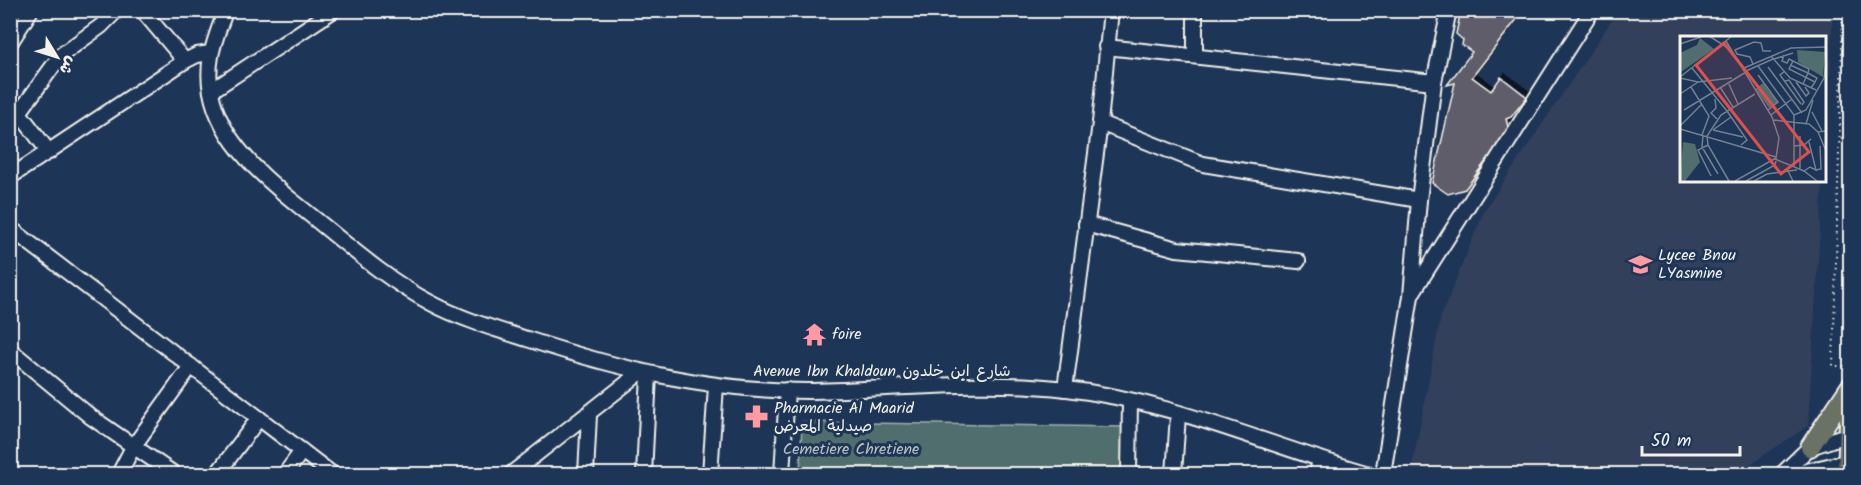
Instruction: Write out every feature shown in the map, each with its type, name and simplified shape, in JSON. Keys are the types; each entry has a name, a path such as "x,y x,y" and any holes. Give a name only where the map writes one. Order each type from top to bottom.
{"main road":[{"path":"1810,447 1851,385"},
{"path":"1848,466 1851,394"}],"street":[{"path":"10,43 31,10"},
{"path":"49,152 15,107 61,55 101,26 117,10"},
{"name":"Avenue Ibn Khaldoun شارع ابن خلدون","path":"226,10 211,53 210,91 221,123 247,160 286,195 393,280 432,304 472,321 645,374 716,386 787,390 892,386 1065,389 1130,401 1369,474"},
{"path":"210,91 334,10"},
{"path":"1065,389 1100,123 1111,10"},
{"path":"1195,56 1196,10"},
{"path":"1383,474 1411,296 1419,200 1434,82 1449,10"},
{"path":"1411,296 1592,10"},
{"path":"145,12 186,61"},
{"path":"1106,47 1434,82"},
{"path":"10,177 186,61 197,55 211,53"},
{"path":"1100,123 1203,164 1419,200"},
{"path":"1086,224 1178,249 1298,261"},
{"path":"10,228 332,474"},
{"path":"10,350 60,394 174,474"},
{"path":"119,474 133,447 191,366"},
{"path":"511,474 645,374"},
{"path":"644,474 645,374"},
{"path":"710,474 716,386"},
{"path":"782,474 787,390"},
{"path":"1129,474 1130,401"},
{"path":"586,474 589,415"},
{"path":"1174,474 1178,415"},
{"path":"217,474 259,418"},
{"path":"1782,474 1810,447 1849,434"},
{"path":"285,474 302,451"},
{"path":"1317,474 1320,459"},
{"path":"1792,474 1848,466"}],"path":[{"path":"1843,10 1833,366 1851,366"},
{"path":"1841,138 1851,137"}],"shaded area":[{"name":"Lycee Bnou LYasmine","path":"1618,11 1833,11 1825,151 1825,36 1680,36 1680,182 1823,182 1808,426 1746,467 1411,472 1441,316 1484,211"}],"green space":[{"name":"Cemetiere Chretiene","path":"802,422 1123,427 1123,474 800,474"}],"building":[{"path":"1461,10 1506,10 1517,19 1472,77 1491,91 1501,77 1527,97 1511,117 1506,119 1509,131 1465,189 1448,194 1432,183 1455,83 1447,85 1472,52 1462,45 1463,40 1456,34"}],"place":[{"name":"Lycee Bnou LYasmine","path":"1640,264"},
{"name":"foire","path":"814,334"},
{"name":"Pharmacie Al Maarid صيدلية المعرض","path":"756,417"}]}
